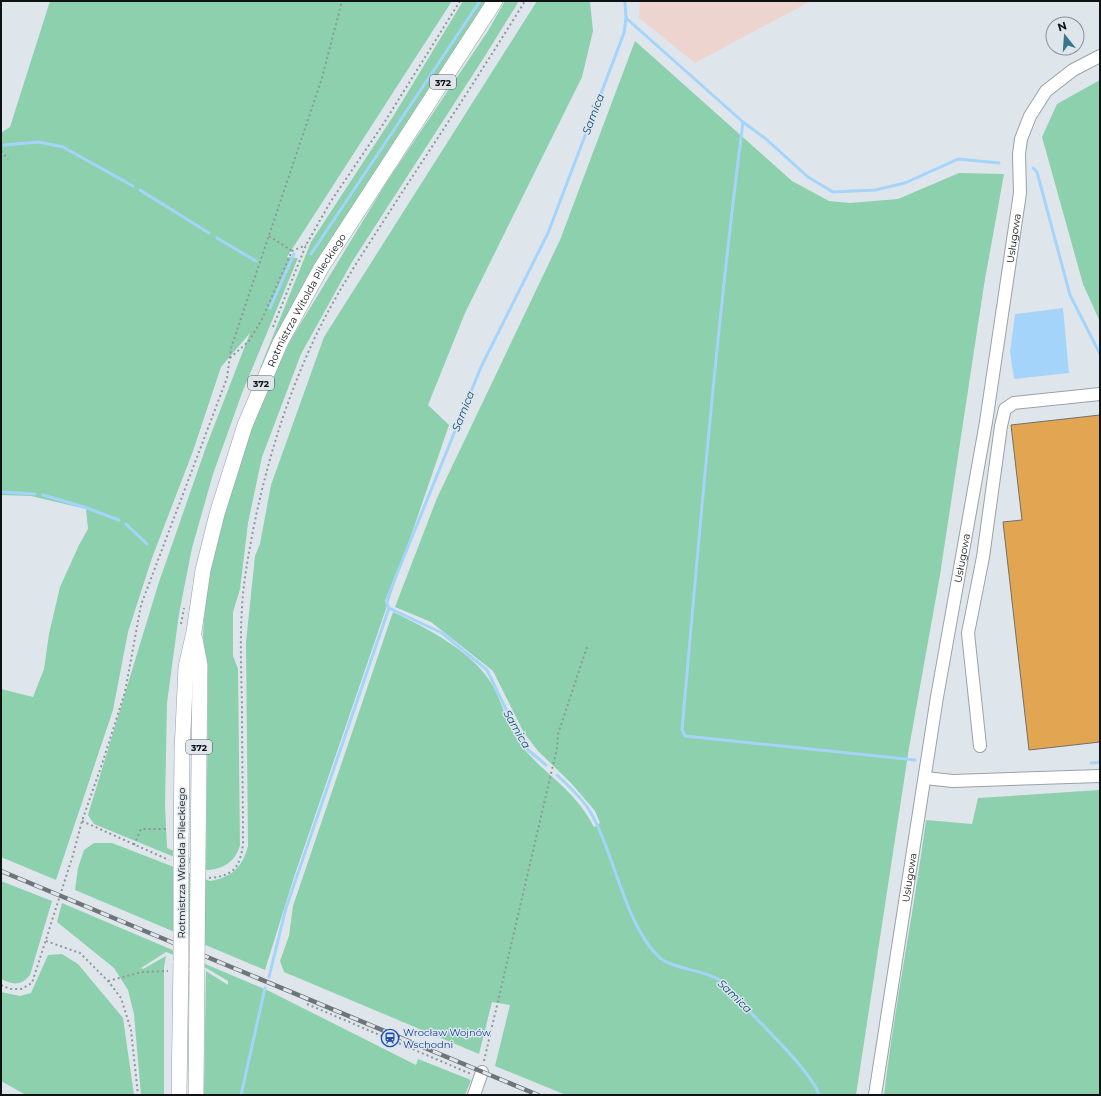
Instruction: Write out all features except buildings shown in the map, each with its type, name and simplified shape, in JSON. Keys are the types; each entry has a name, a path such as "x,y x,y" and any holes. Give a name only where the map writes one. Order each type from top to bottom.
{"main road":[{"name":"Rotmistrza Witolda Pileckiego","path":"179,1095 181,961 176,858 186,667 194,632 203,570 230,467 260,385 280,343 321,268 495,1"},
{"name":"Rotmistrza Witolda Pileckiego","path":"194,632 200,665 200,868 197,968 196,1095"}],"street":[{"name":"Usługowa","path":"875,1095 937,697 988,414 1020,193 1019,154 1025,126 1046,91 1073,70 1100,56"},
{"path":"980,746 968,633 983,557 1001,426 1005,409 1014,403 1100,394"},
{"path":"925,778 953,781 1100,776"},
{"path":"474,1095 478,1074"}],"path":[{"path":"1,985 10,989 22,989 32,983 82,821 125,692 141,605 227,378 231,348 322,78 342,1"},
{"path":"230,358 249,341 262,319 292,251 306,244 331,201 384,123 460,1"},
{"path":"200,868 209,878 228,874 236,868 241,856 243,844 242,625 245,580 255,520 268,464 281,422 312,344 336,298 365,249 487,63 525,1"},
{"path":"1,151 8,159"},
{"path":"269,236 292,251"},
{"path":"307,1004 478,1074 557,748 558,734 587,647"},
{"path":"82,821 134,845 176,858"},
{"path":"134,845 140,829 170,829"},
{"path":"46,941 80,953 108,981 121,998 131,1030 138,1095"},
{"path":"108,981 142,972 168,971"}],"shaded area":[{"path":"640,1 811,1 695,63 639,18"}],"green space":[{"path":"50,1 452,1 287,257 298,258 242,393 213,474 192,548 179,614 167,703 165,805 167,848 206,865 208,693 203,635 206,587 221,522 255,416 290,341 386,183 488,31 505,1 519,1 352,262 301,354 262,457 248,523 240,589 233,612 233,656 238,669 240,845 235,856 228,864 212,870 206,870 94,824 88,815 158,585 206,447 250,333 221,367 193,451 152,558 128,632 113,710 56,880 1,857 1,689 33,697 44,669 49,634 60,587 88,529 86,509 31,496 1,495 1,133 10,127"},
{"path":"463,1 487,1 262,369 260,368 311,242 394,115"},
{"path":"537,1 590,1 593,31 582,77 465,313 428,405 449,425 294,877 265,970 75,890 78,868 84,850 94,843 112,843 210,881 230,874 243,860 248,846 246,642 255,556 260,544 271,485 324,337"},
{"path":"635,41 792,181 829,201 850,203 898,199 959,173 1004,174 984,285 940,575 909,748 856,1095 566,1095 495,1066 510,1005 492,1002 479,1054 284,972 280,961 289,936 293,906 393,612 450,643 486,675 498,695 510,727 523,748 570,793 587,814 594,827 600,823 595,811 571,783 538,751 524,733 493,671 431,622 395,607 437,498 560,240"},
{"path":"1100,80 1100,322 1083,284 1042,137 1057,104"},
{"path":"1100,790 1100,1095 884,1095 926,820 972,824 978,798"},
{"path":"1,881 52,901 30,975 27,979 20,983 13,983 1,979"},
{"path":"62,903 269,991 416,1065 418,1059 471,1080 465,1095 204,1095 206,971 228,985 228,981 206,968 166,952 141,968 143,969 166,956 164,967 164,1095 141,1095 134,1014 128,990 114,968 57,922"},
{"path":"62,954 78,964 123,1018 134,1095 26,1095 1,1081 1,992 20,996 31,993 48,955"}],"water":[{"path":"1063,308 1069,373 1014,379 1010,352 1015,314"}],"waterway":[{"path":"311,254 480,1"},
{"name":"Samica","path":"546,765 528,750 518,734 487,670 442,633 389,608 386,601 481,367 548,233 624,33 626,18 625,1"},
{"path":"626,18 743,122 766,139 808,177 833,192 875,190 905,183 958,159 999,163"},
{"path":"743,122 717,350 682,730 685,736 915,760"},
{"path":"4,145 39,142 63,147 133,186"},
{"path":"1033,168 1037,172 1070,295 1100,354"},
{"path":"140,190 209,233"},
{"path":"217,238 256,261"},
{"path":"270,308 294,254"},
{"path":"1,492 35,494"},
{"path":"43,495 84,507 119,520"},
{"path":"126,524 147,544"},
{"path":"269,977 286,908 389,608"},
{"path":"1091,763 1100,762"},
{"name":"Samica","path":"557,775 580,798 591,813 607,849 621,889 637,927 647,943 664,961 704,973 718,979 728,987 799,1064 815,1086 819,1095"},
{"path":"241,1095 265,988"}],"railway":[{"path":"1,871 538,1095"}],"place":[{"name":"Wrocław Wojnów Wschodni","path":"390,1038"}]}
